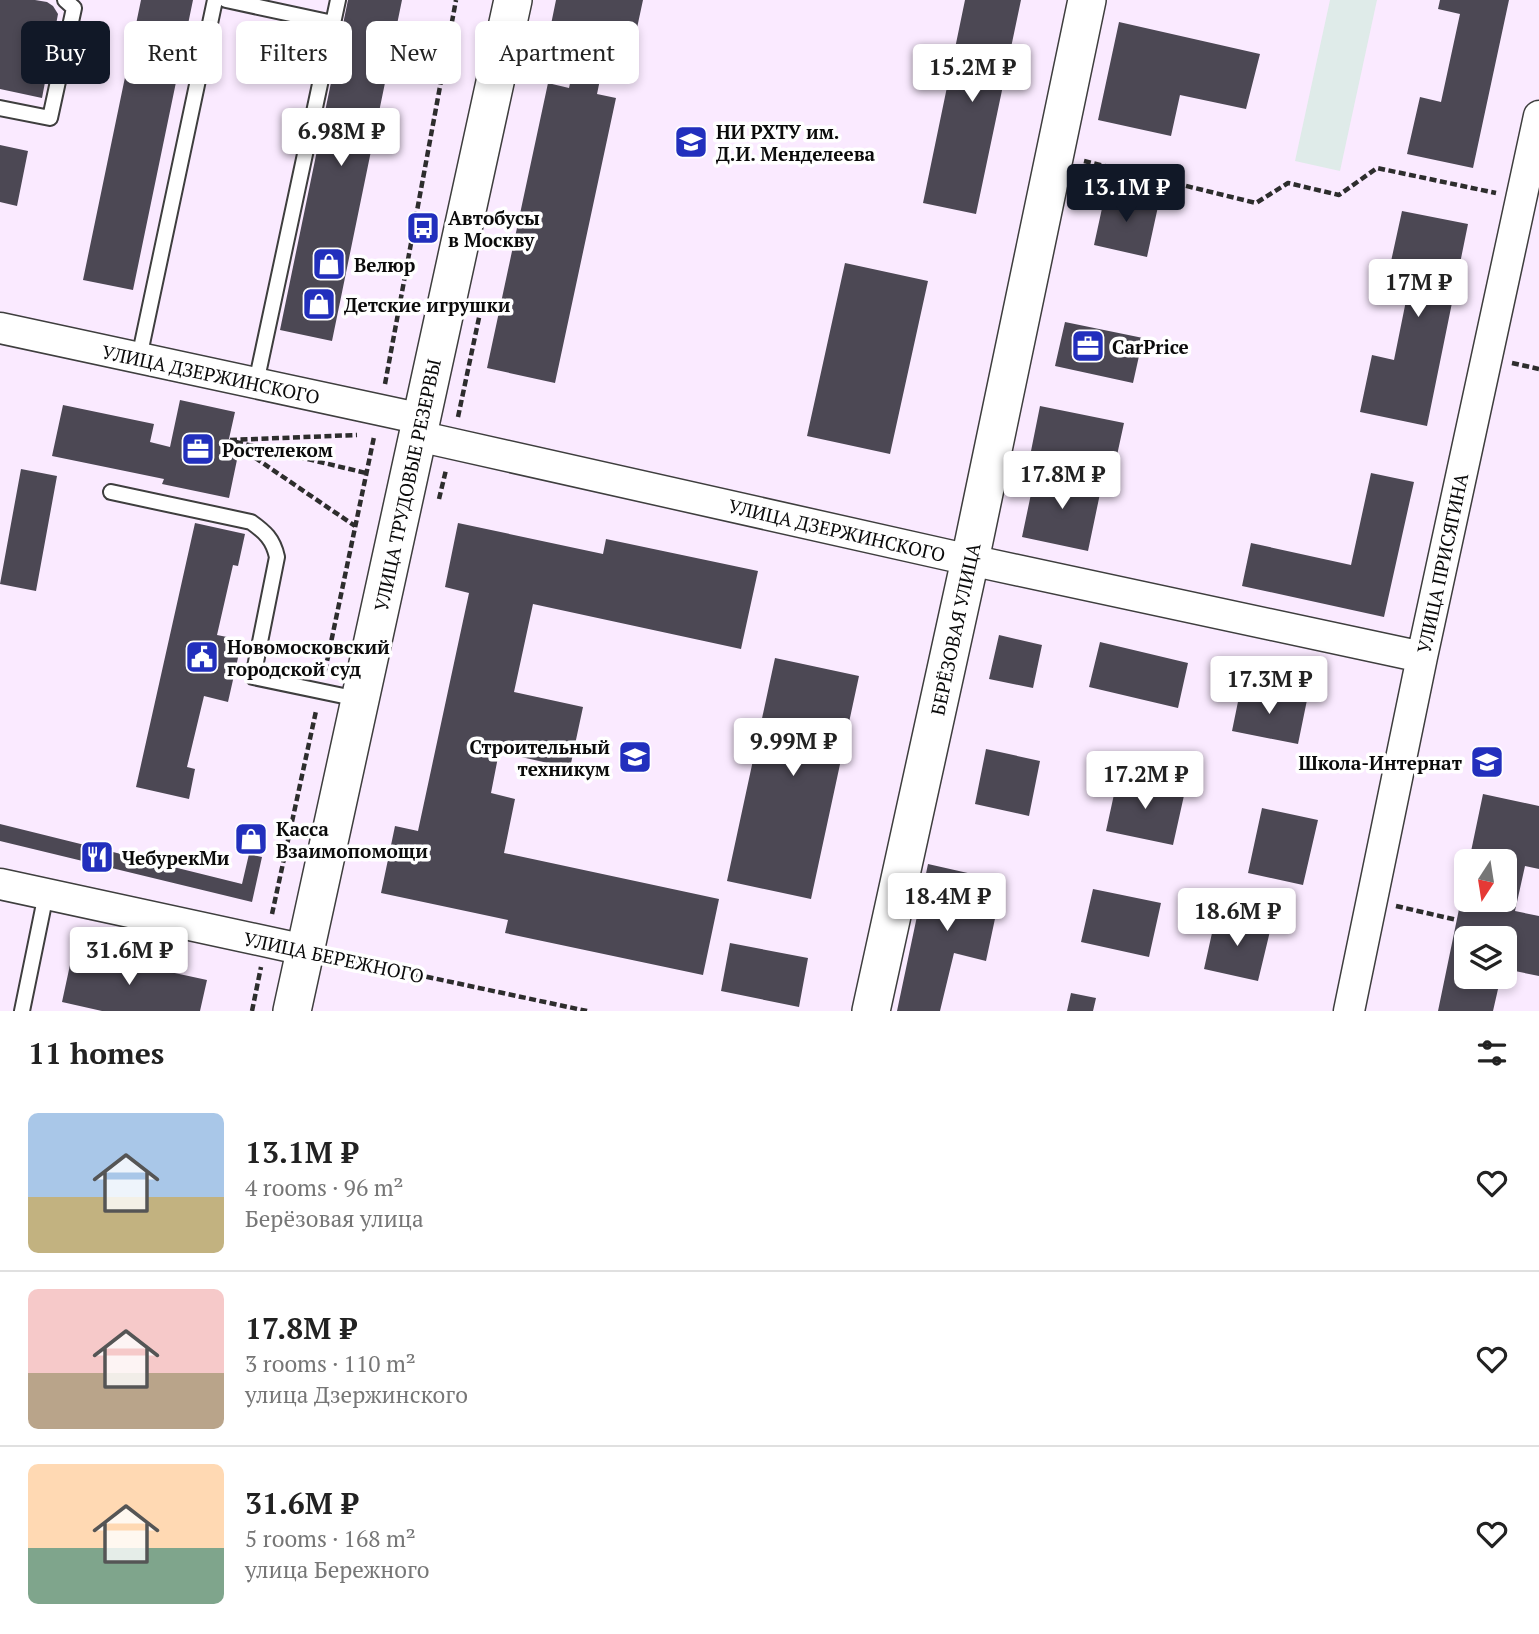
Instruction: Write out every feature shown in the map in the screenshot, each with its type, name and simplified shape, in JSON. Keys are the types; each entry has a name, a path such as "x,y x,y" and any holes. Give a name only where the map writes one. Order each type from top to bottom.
{"street":[{"name":"УЛИЦА ТРУДОВЫЕ РЕЗЕРВЫ","path":"292,1011 513,0"},
{"name":"БЕРЁЗОВАЯ УЛИЦА","path":"871,1011 970,560 1087,0"},
{"name":"УЛИЦА ПРИСЯГИНА","path":"1349,1011 1422,657 1539,116"},
{"name":"УЛИЦА ДЗЕРЖИНСКОГО","path":"0,328 379,410 420,427 970,560 1422,657"},
{"name":"УЛИЦА БЕРЕЖНОГО","path":"0,884 306,950"}],"lane":[{"path":"0,108 50,118 74,8 65,0"},
{"path":"139,358 215,0"},
{"path":"226,0 324,21"},
{"path":"333,21 338,0"},
{"path":"256,383 320,84"},
{"path":"111,492 251,522 264,532 274,542 277,557 253,677 360,699"},
{"path":"22,1011 46,894"}],"path":[{"path":"379,410 456,0"},
{"path":"1079,160 1256,202 1288,183 1339,195 1377,168 1521,198"},
{"path":"229,440 375,435 251,1011"},
{"path":"229,440 366,473"},
{"path":"229,440 355,526"},
{"path":"1371,901 1457,920"},
{"name":"УЛИЦА БЕРЕЖНОГО","path":"306,950 587,1011"}],"shaded area":[{"path":"1330,0 1377,0 1340,171 1295,161"}],"building":[{"path":"0,0 47,2 58,14 57,21 21,21 21,84 45,84 42,98 0,89"},
{"path":"141,0 193,0 189,21 137,21"},
{"path":"348,0 402,0 398,21 366,21 366,84 385,84 332,341 280,330 331,84 352,84 352,21 344,21"},
{"path":"556,0 643,0 638,21 552,21"},
{"path":"965,0 1021,0 976,214 923,203"},
{"path":"1440,0 1509,0 1473,168 1407,154 1420,97 1441,102 1460,14 1438,9"},
{"path":"1119,22 1260,54 1246,109 1180,95 1171,136 1098,120"},
{"path":"124,82 176,84 133,290 83,280"},
{"path":"548,84 569,88 570,84 599,84 597,94 616,98 555,383 487,368"},
{"path":"0,145 28,151 17,206 0,202"},
{"path":"1106,190 1159,202 1147,257 1094,245"},
{"path":"1402,211 1468,224 1427,426 1360,412 1372,355 1394,360 1412,271 1390,266"},
{"path":"845,263 928,281 890,454 807,436"},
{"path":"1065,322 1143,338 1133,383 1055,366"},
{"path":"180,400 235,412 226,452 238,455 229,498 162,484 164,479 52,456 63,405 154,424 150,442 170,447"},
{"path":"1040,406 1124,423 1114,469 1031,451"},
{"path":"21,469 57,476 36,591 0,584"},
{"path":"1036,470 1102,484 1088,551 1022,537"},
{"path":"1371,473 1414,482 1384,617 1242,586 1251,543 1351,565"},
{"name":"Новомосковский городской суд","path":"195,523 245,534 238,566 233,565 217,635 242,640 228,702 204,696 187,767 195,769 189,799 136,787"},
{"path":"458,523 603,554 606,539 758,571 741,649 533,604 514,692 583,707 570,768 499,752 491,793 515,799 504,853 719,899 703,975 505,933 508,920 381,893 395,826 418,831 469,593 445,587"},
{"path":"999,635 1042,645 1033,688 989,679"},
{"path":"1100,642 1188,663 1178,708 1089,687"},
{"path":"775,658 859,676 811,899 727,881"},
{"path":"1241,687 1307,700 1298,744 1232,731"},
{"path":"986,749 1040,761 1029,816 975,804"},
{"path":"1118,776 1185,791 1173,845 1106,831"},
{"path":"1483,794 1539,806 1539,869 1525,866 1517,902 1517,849 1472,849"},
{"path":"1262,808 1318,820 1303,885 1248,873"},
{"path":"0,824 242,884 249,854 262,857 252,902 0,841"},
{"path":"928,864 1003,881 986,961 954,953 940,1011 897,1011"},
{"path":"1093,889 1161,903 1149,957 1081,942"},
{"path":"1517,911 1539,916 1539,976 1517,971 1517,926 1456,926 1458,912"},
{"path":"1216,915 1271,927 1258,981 1204,969"},
{"path":"1454,933 1454,989 1498,989 1493,1011 1438,1011"},
{"path":"730,943 808,958 799,1007 721,991"},
{"path":"73,951 207,980 200,1011 102,1011 62,1002"},
{"path":"1071,993 1096,998 1093,1011 1067,1011"}],"place":[{"name":"НИ РХТУ им. Д.И. Менделеева","path":"691,142"},
{"name":"Автобусы в Москву","path":"423,228"},
{"name":"Велюр","path":"329,264"},
{"name":"Детские игрушки","path":"319,304"},
{"name":"CarPrice","path":"1088,346"},
{"name":"Ростелеком","path":"198,449"},
{"name":"Новомосковский городской суд","path":"202,657"},
{"name":"Строительный техникум","path":"635,757"},
{"name":"Школа-Интернат","path":"1487,762"},
{"name":"Касса Взаимопомощи","path":"251,839"},
{"name":"ЧебурекМи","path":"97,857"}]}
